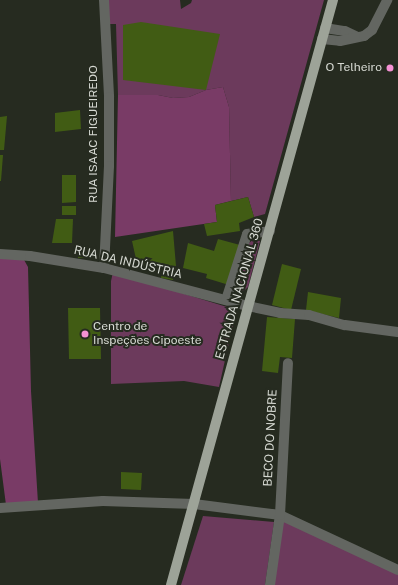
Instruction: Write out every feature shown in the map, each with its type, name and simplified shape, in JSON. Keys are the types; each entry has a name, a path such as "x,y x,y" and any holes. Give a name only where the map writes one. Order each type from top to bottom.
{"main road":[{"name":"ESTRADA NACIONAL 360","path":"171,585 333,0"}],"street":[{"name":"RUA ISAAC FIGUEIREDO","path":"104,0 109,97 109,166 104,268"},
{"path":"322,39 340,41 364,36 372,30 387,0"},
{"path":"325,28 345,31 358,37"},
{"path":"226,300 247,234 270,231"},
{"name":"RUA DA INDÚSTRIA","path":"0,254 30,256 104,268 280,313 309,315 345,325 398,332"},
{"name":"BECO DO NOBRE","path":"270,585 280,515 288,363"},
{"path":"0,508 103,501 194,504 280,515 398,570"}],"shaded area":[{"path":"107,0 180,0 181,9 191,3 192,0 324,0 265,214 254,217 248,197 231,201 229,107 223,87 206,90 189,97 173,98 158,95 118,95 116,24 109,24"},
{"path":"223,87 229,107 231,201 215,205 217,222 115,237 118,95 158,95 173,98 189,97 206,90"},
{"path":"254,239 260,241 248,287 245,290 239,291 238,289 249,243"},
{"path":"0,256 23,258 28,267 31,391 38,503 6,505 0,459"},
{"path":"113,272 227,307 234,320 219,387 184,381 111,384 111,281"},
{"path":"280,515 398,570 398,585 270,585"},
{"path":"203,516 274,522 265,585 181,585"}],"building":[{"path":"141,22 220,34 206,90 123,80 123,25"},
{"path":"80,110 81,129 55,132 55,113"},
{"path":"7,116 4,150 0,150 0,117"},
{"path":"0,155 3,155 1,181 0,181"},
{"path":"62,175 76,175 76,202 62,203"},
{"path":"248,197 254,217 239,223 240,231 207,236 204,224 217,222 215,205"},
{"path":"62,206 76,206 76,215 62,215"},
{"path":"56,219 73,219 72,243 52,243"},
{"path":"173,231 176,266 173,280 161,278 163,263 138,268 132,241"},
{"path":"218,239 240,245 229,285 206,278 207,274 183,268 188,243 214,251"},
{"path":"78,251 86,251 85,258 78,258"},
{"path":"282,264 301,269 291,310 272,305"},
{"path":"308,292 341,298 339,318 306,310"},
{"name":"Centro de Inspeções Cipoeste","path":"68,308 100,308 101,359 69,359"},
{"path":"267,317 295,319 292,358 280,357 278,373 262,371"},
{"path":"121,472 142,473 141,490 121,489"}],"place":[{"name":"O Telheiro","path":"390,68"},
{"name":"Centro de Inspeções Cipoeste","path":"85,334"}]}
